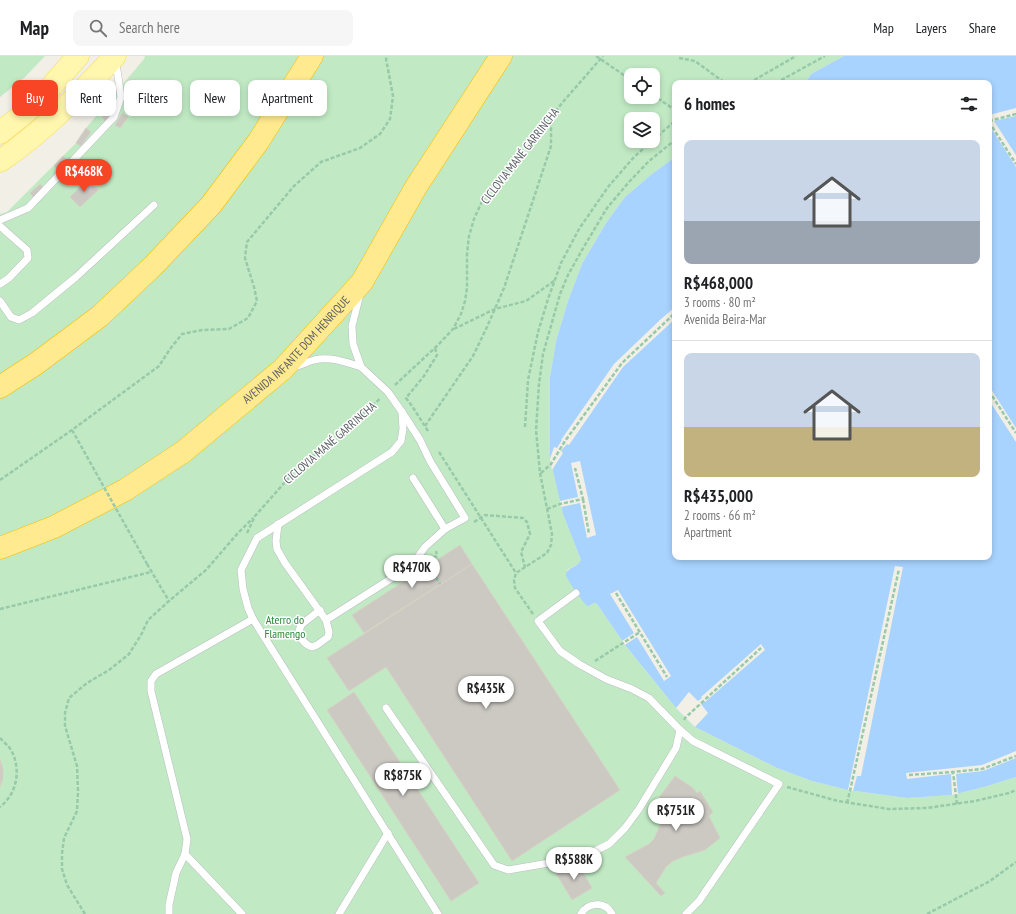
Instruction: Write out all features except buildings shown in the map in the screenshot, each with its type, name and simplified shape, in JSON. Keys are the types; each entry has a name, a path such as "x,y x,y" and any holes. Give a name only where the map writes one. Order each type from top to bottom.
{"highway":[{"name":"AVENIDA INFANTE DOM HENRIQUE","path":"0,548 54,527 125,490 183,452 283,369 362,282 416,187 501,56"},
{"path":"0,387 37,363 100,316 152,266 211,205 258,142 309,59"}],"main road":[{"path":"0,133 37,103 78,56"},
{"path":"0,161 11,154 58,116 115,56"}],"lane":[{"path":"0,220 28,208 114,117 121,97 115,56"},
{"path":"0,301 11,317 19,320 32,313 76,277 154,205"},
{"path":"0,226 27,250 28,258 9,278 0,284"},
{"path":"361,367 353,344 352,326 362,282"},
{"path":"283,369 300,366 315,360 335,359 361,367 388,392 402,412 420,440 430,461 466,518 445,529 425,547 415,561 400,573 326,620"},
{"path":"402,412 403,429 401,441 392,452 257,538 241,570 243,589 248,608 253,619 438,914"},
{"path":"413,478 445,529"},
{"path":"278,524 276,541 277,549 285,563 320,610 326,620 329,632 328,637 312,647 307,645 300,637 299,630 302,624 320,610"},
{"path":"576,593 538,621 560,651 606,679 632,689 649,698 680,730 693,741 779,784 699,901 686,914"},
{"path":"169,914 169,905 176,873 185,854 187,839 151,692 151,680 156,674 253,619"},
{"path":"386,708 494,865 508,870 583,857 608,844 625,828 639,809 676,748 680,730"},
{"path":"339,914 388,833"},
{"path":"185,854 242,914"},
{"path":"581,914 585,908 596,904 607,908 612,914"}],"path":[{"path":"0,480 72,430 159,366 182,334 202,330 229,330 248,318 256,301 254,287 245,258 247,242 294,186 321,162 360,148 380,134 390,119 393,96 386,59 388,56"},
{"path":"596,56 601,57 624,75"},
{"path":"754,80 796,56"},
{"path":"781,80 825,56"},
{"name":"CICLOVIA MANÉ GARRINCHA","path":"244,539 255,516 294,472 388,392 453,329 461,314 465,302 469,236 474,219 484,198 601,57"},
{"path":"679,58 695,61 721,80"},
{"path":"660,100 672,108"},
{"path":"992,120 1016,114"},
{"path":"426,426 473,356 504,288 551,146 551,118"},
{"path":"660,133 672,123"},
{"path":"992,126 1016,164"},
{"path":"538,621 515,588 514,580 516,573 547,553 551,545 552,534 540,473 536,430 539,384 543,354 560,294 568,275 607,208 649,161 672,142"},
{"path":"525,427 528,380 538,332 561,263 579,229 608,187 634,156 643,148"},
{"path":"453,329 495,309 526,301 554,281"},
{"path":"540,473 551,464 565,441 622,363 672,316"},
{"path":"429,432 406,398 424,376 436,355 435,348"},
{"path":"992,396 1016,433"},
{"path":"72,430 169,601"},
{"path":"439,452 516,573"},
{"path":"575,468 583,499 589,534"},
{"path":"547,509 560,504 583,499"},
{"path":"474,522 485,515 523,518 527,522 530,534 521,552 525,567"},
{"path":"85,914 67,885 62,869 64,838 77,811 78,791 77,766 65,726 65,713 69,698 87,683 109,670 129,654 142,635 148,620 206,570 255,516"},
{"path":"434,547 437,556 427,562 440,584"},
{"path":"847,803 899,569"},
{"path":"0,609 152,572"},
{"path":"616,593 667,677"},
{"path":"586,667 640,632"},
{"path":"680,730 685,718 761,648"},
{"path":"0,738 9,748 15,760 17,774 14,788 8,800 0,807"},
{"path":"909,775 982,769 1016,756"},
{"path":"953,772 957,804"},
{"path":"779,784 790,789 838,801 889,809 927,808 957,804 988,798 1016,790"},
{"path":"927,914 990,881 1016,862"}],"green space":[{"path":"0,56 45,56 21,80 12,80 12,88 0,97"},
{"name":"Aterro do Flamengo","path":"145,56 844,56 811,74 806,80 672,80 672,159 625,197 606,223 582,264 568,301 556,341 550,377 550,459 563,514 581,560 580,563 567,570 589,606 594,603 597,604 625,645 676,708 695,727 777,768 812,781 848,790 907,798 952,795 1016,777 1016,914 0,914 0,214 7,212 76,143 96,116 116,116 116,92 124,83 124,116 182,116 182,80 126,80"}],"water":[{"path":"844,56 1016,56 1016,777 952,795 907,798 848,790 812,781 777,768 695,727 676,708 625,645 597,604 594,603 587,606 576,593 566,576 567,571 578,564 581,560 563,514 550,459 550,377 556,341 568,301 582,264 606,223 625,197 672,159 672,560 992,560 992,80 806,80 811,74"}],"pier":[{"path":"1016,108 1016,116 994,121 1016,155 1016,167 992,130 992,114"},
{"path":"672,310 672,322 623,367 569,445 567,444 561,451 563,453 552,470 550,459 554,447 557,448 614,364"},
{"path":"992,391 1016,428 1016,442 992,405"},
{"path":"580,461 596,535 587,538 580,503 561,507 560,501 578,497 571,463"},
{"path":"895,566 903,567 861,776 857,776 853,791 848,790"},
{"path":"618,590 671,676 664,681 637,637 625,645 622,641 634,633 610,594"},
{"path":"761,644 765,650 701,704 708,713 695,727 676,708 689,692 698,701 702,698 701,697"},
{"path":"1016,751 1016,758 983,771 956,774 958,794 952,795 951,774 907,779 906,773 982,765"}]}
